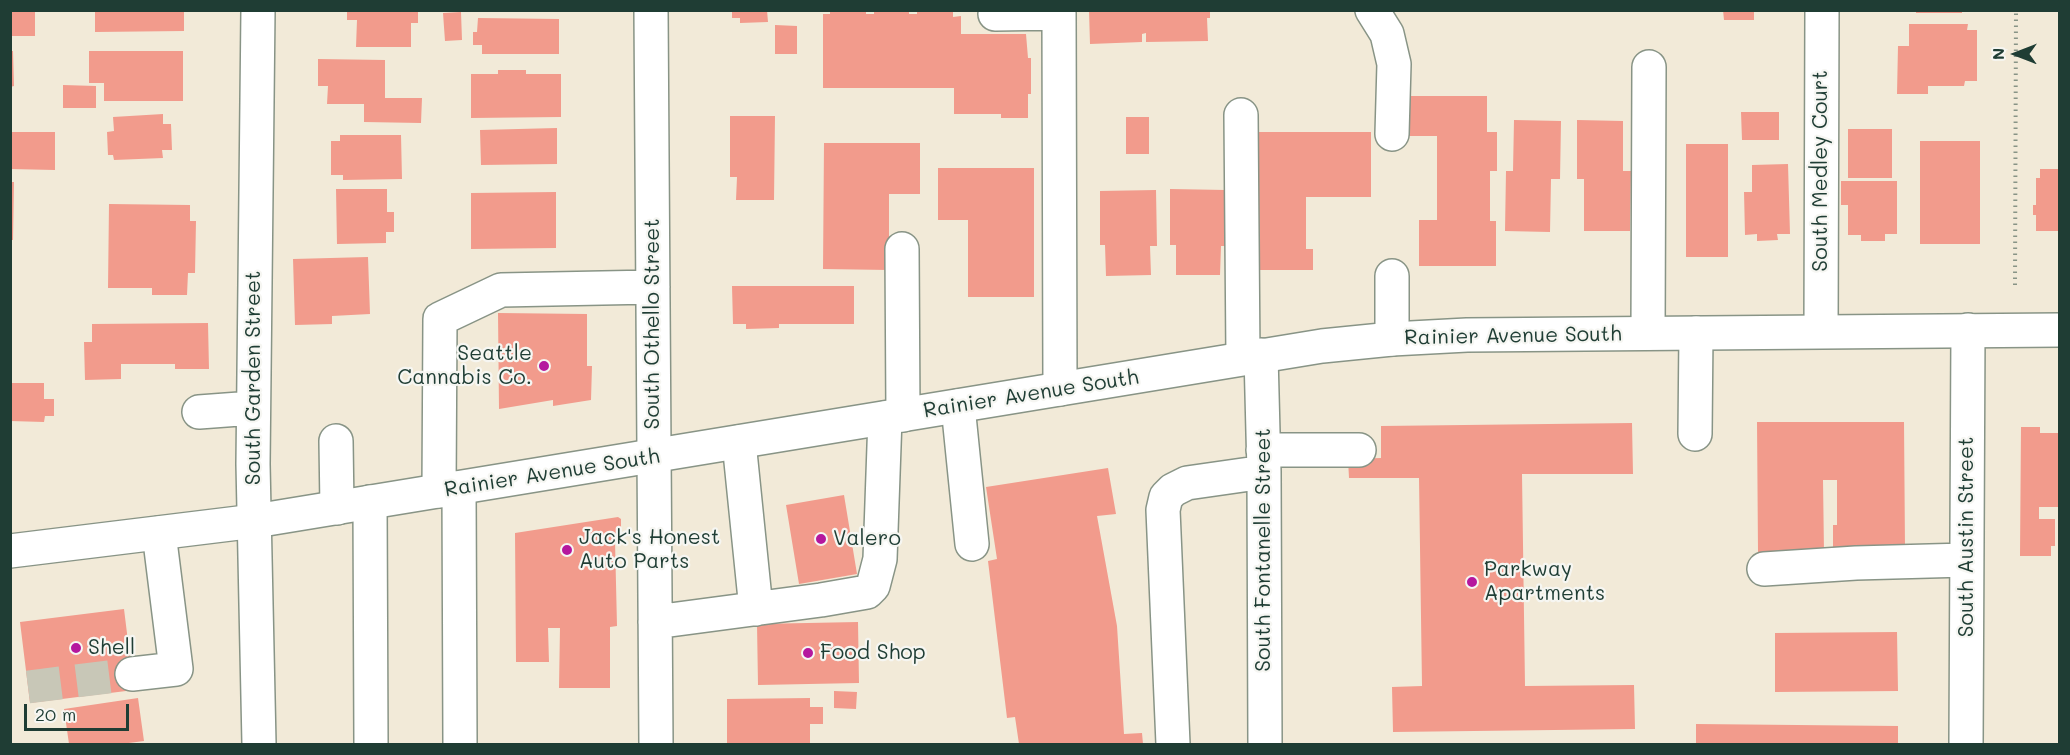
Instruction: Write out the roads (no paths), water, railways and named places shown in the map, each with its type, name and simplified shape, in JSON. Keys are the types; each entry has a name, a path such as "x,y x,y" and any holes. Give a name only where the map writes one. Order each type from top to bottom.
{"street":[{"name":"South Garden Street","path":"258,10 253,408 259,744"},
{"name":"South Othello Street","path":"651,10 656,744"},
{"path":"1372,10 1387,34 1394,64 1392,134"},
{"name":"South Medley Court","path":"1821,332 1822,10"},
{"path":"995,14 1059,13 1060,389"},
{"path":"1648,333 1649,67"},
{"name":"South Fontanelle Street","path":"1241,115 1252,357 1264,461 1265,744"},
{"path":"656,622 867,592 873,586 880,559 894,417 902,249"},
{"path":"1392,276 1392,339"},
{"path":"460,744 440,319 501,290 653,287"},
{"name":"South Austin Street","path":"1966,744 1968,330"},
{"name":"Rainier Avenue South","path":"10,551 255,521 1252,357 1392,339 1467,335 2060,330"},
{"path":"1695,434 1696,333"},
{"path":"958,406 972,544"},
{"path":"199,412 253,408"},
{"path":"336,441 337,508"},
{"path":"739,442 756,609"},
{"path":"1173,744 1163,510 1166,497 1173,490 1187,483 1264,461 1359,450"},
{"path":"370,502 371,744"},
{"path":"132,674 176,669 159,533"},
{"path":"1764,569 1856,563 1966,560"}],"tunnel":[{"path":"28,687 132,674"}],"place":[{"name":"Seattle Cannabis Co.","path":"544,366"},
{"name":"Valero","path":"821,539"},
{"name":"Jack's Honest Auto Parts","path":"567,550"},
{"name":"Parkway Apartments","path":"1472,582"},
{"name":"Shell","path":"76,648"},
{"name":"Food Shop","path":"808,653"}]}
